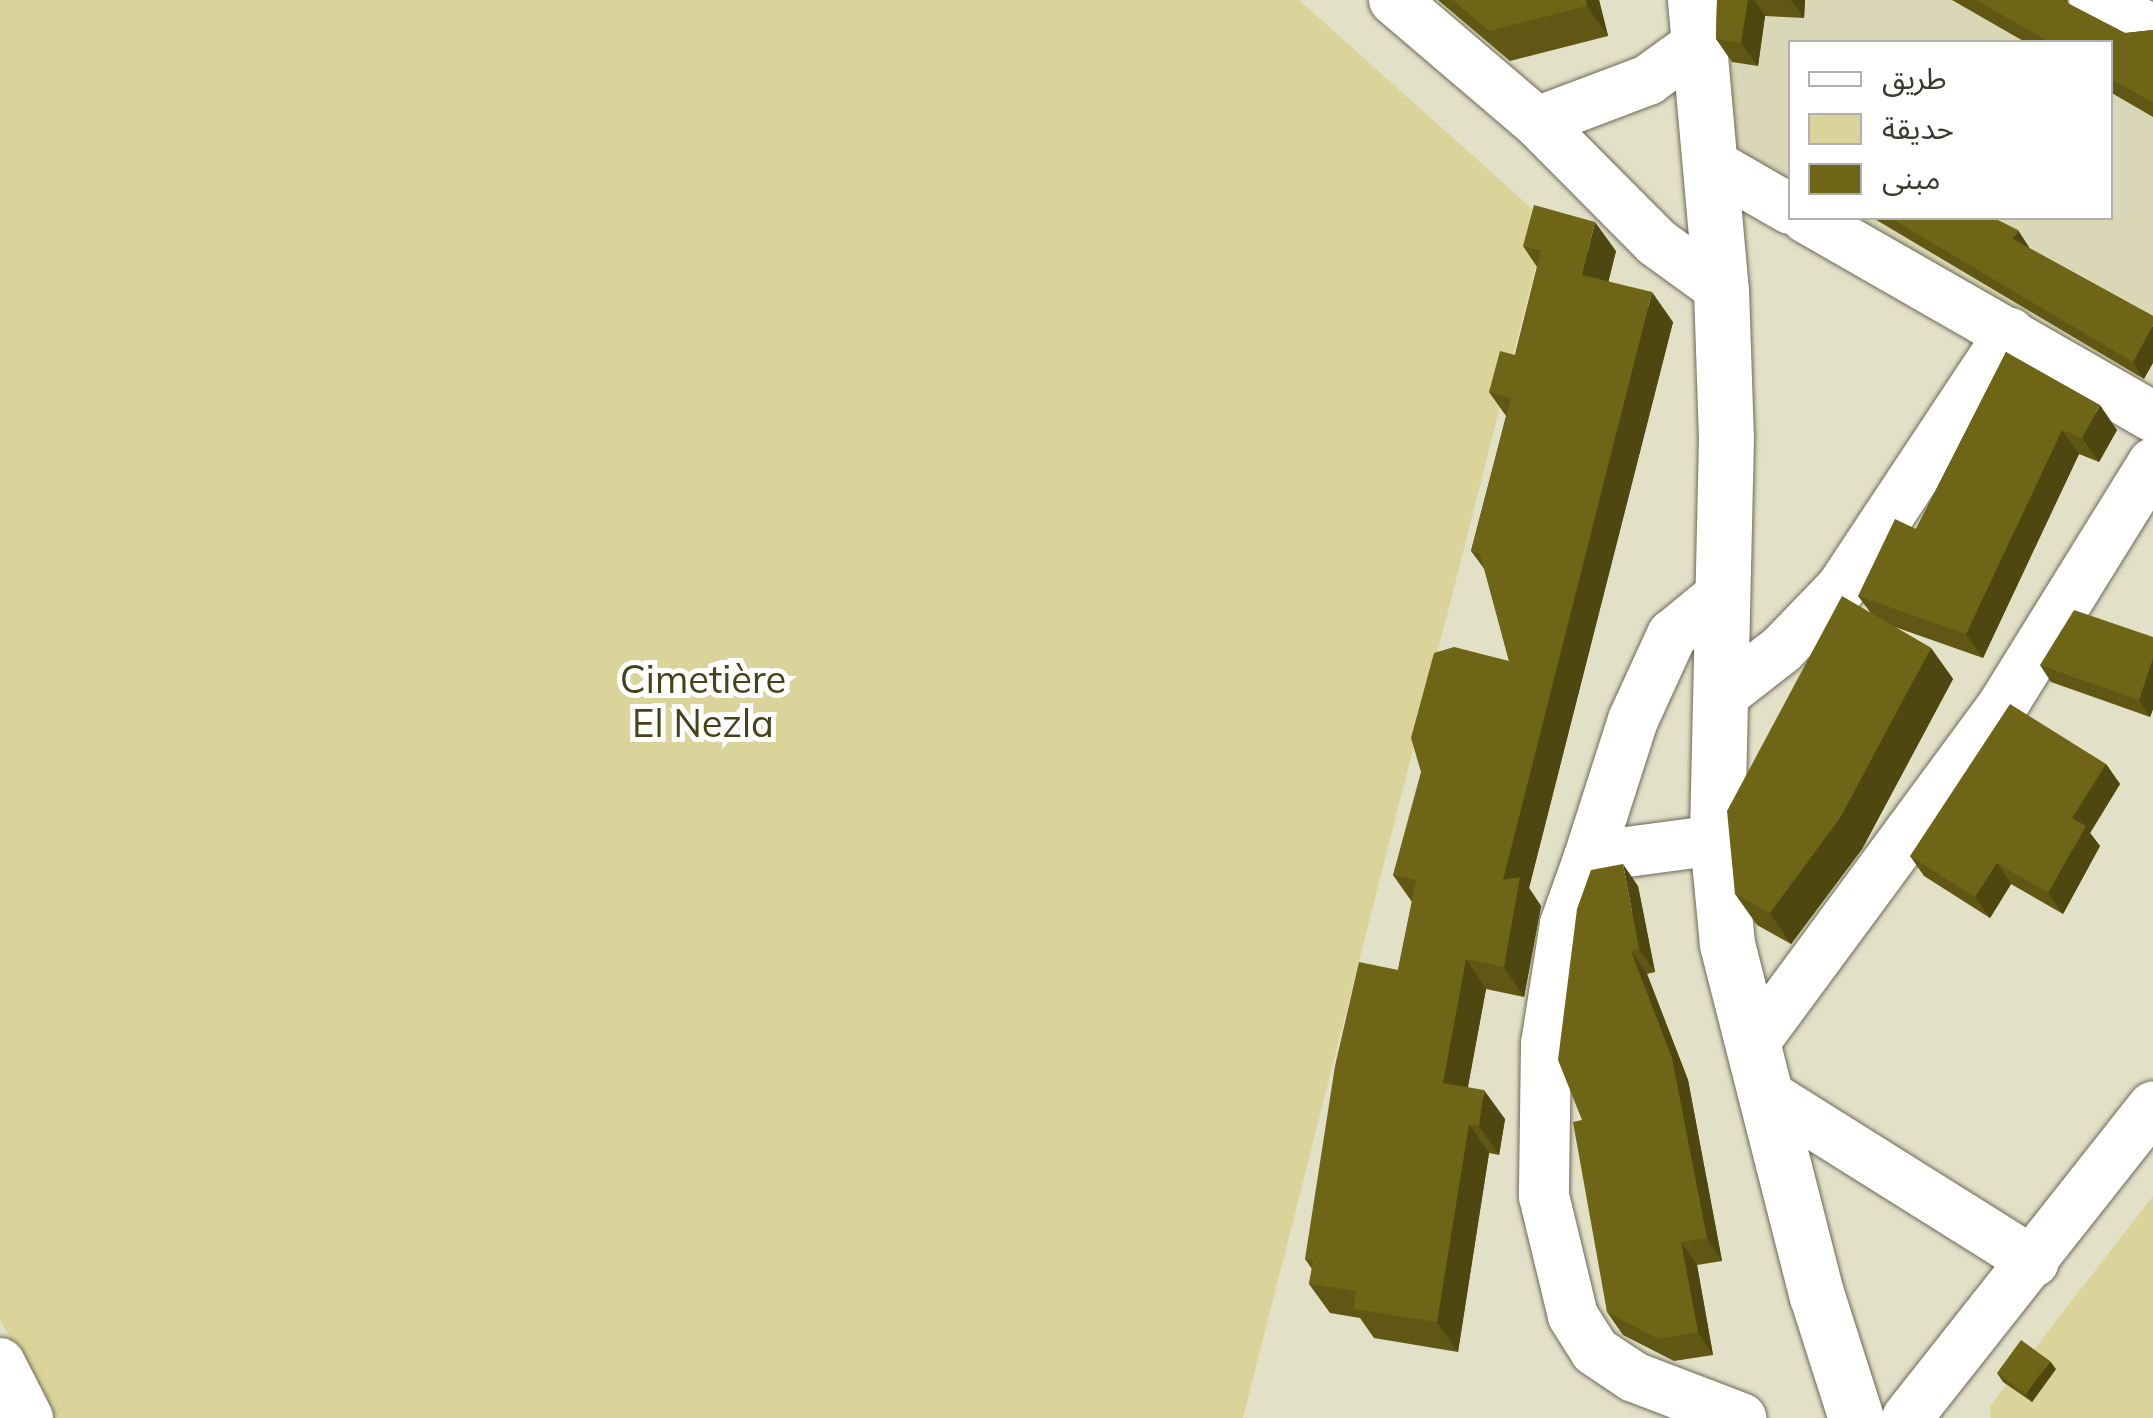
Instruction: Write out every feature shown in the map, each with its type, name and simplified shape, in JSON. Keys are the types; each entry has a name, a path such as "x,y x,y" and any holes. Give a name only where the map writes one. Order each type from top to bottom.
{"main road":[{"path":"1695,23 1722,289 1723,695 1717,840 1727,944 1856,1418"}],"street":[{"path":"1394,0 1537,122 1656,242 1722,289"},
{"path":"2094,0 2153,30"},
{"path":"1537,122 1648,80 1695,23"},
{"path":"1710,163 1788,208"},
{"path":"1810,220 2153,417"},
{"path":"1723,695 1782,648 1842,588 2010,333"},
{"path":"2034,1262 1760,1068 2003,705 2137,527 2153,462"},
{"path":"1723,593 1672,634 1633,720 1565,924 1546,1044 1544,1196 1556,1259 1573,1316 1596,1351 1634,1378 1741,1418"},
{"path":"1590,857 1717,840"},
{"path":"1907,1418 2034,1262 2153,1106"},
{"path":"0,1363 28,1418"}],"shaded area":[{"path":"1730,0 2042,0 2107,40 1788,40 1788,190 1740,160 1724,104"},
{"path":"2113,45 2153,70 2153,353 2127,394 1838,220 2113,220"}],"green space":[{"name":"Cimetière El Nezla","path":"0,0 1299,0 1547,222 1243,1418 51,1418 0,1319"},
{"path":"2153,1196 2153,1418 1991,1418 1990,1406"}],"building":[{"path":"1453,0 1586,0 1587,6 1489,31"},
{"path":"1717,0 1748,0 1741,43 1716,39"},
{"path":"1976,0 2062,0 2125,33 2153,30 2153,103 2113,80 2113,40 2046,40"},
{"path":"1534,205 1595,222 1582,275 1652,292 1503,880 1520,877 1504,967 1466,959 1443,1083 1484,1090 1479,1126 1469,1124 1437,1322 1353,1309 1356,1291 1309,1284 1313,1261 1305,1259 1335,1066 1359,962 1398,970 1416,880 1393,875 1421,772 1411,738 1434,653 1454,647 1509,661 1480,554 1471,551 1511,398 1489,392 1500,351 1515,355 1541,251 1523,246"},
{"path":"1893,220 1998,220 2018,230 2013,239 2153,316 2153,325 2133,362"},
{"path":"2006,352 2100,405 2082,438 2062,430 1966,634 1858,596 1895,519 1916,529"},
{"path":"1842,596 1931,648 1840,818 1770,913 1735,894 1727,811"},
{"path":"2074,610 2153,637 2153,658 2139,700 2040,665"},
{"path":"2010,704 2106,764 2072,818 2086,826 2048,893 1997,863 1975,897 1910,856"},
{"path":"1623,864 1639,949 1631,951 1672,1058 1707,1238 1681,1242 1698,1332 1658,1339 1607,1312 1573,1122 1582,1120 1558,1060 1577,909 1591,870"},
{"path":"2021,1340 2050,1361 2026,1394 1997,1373"}]}
